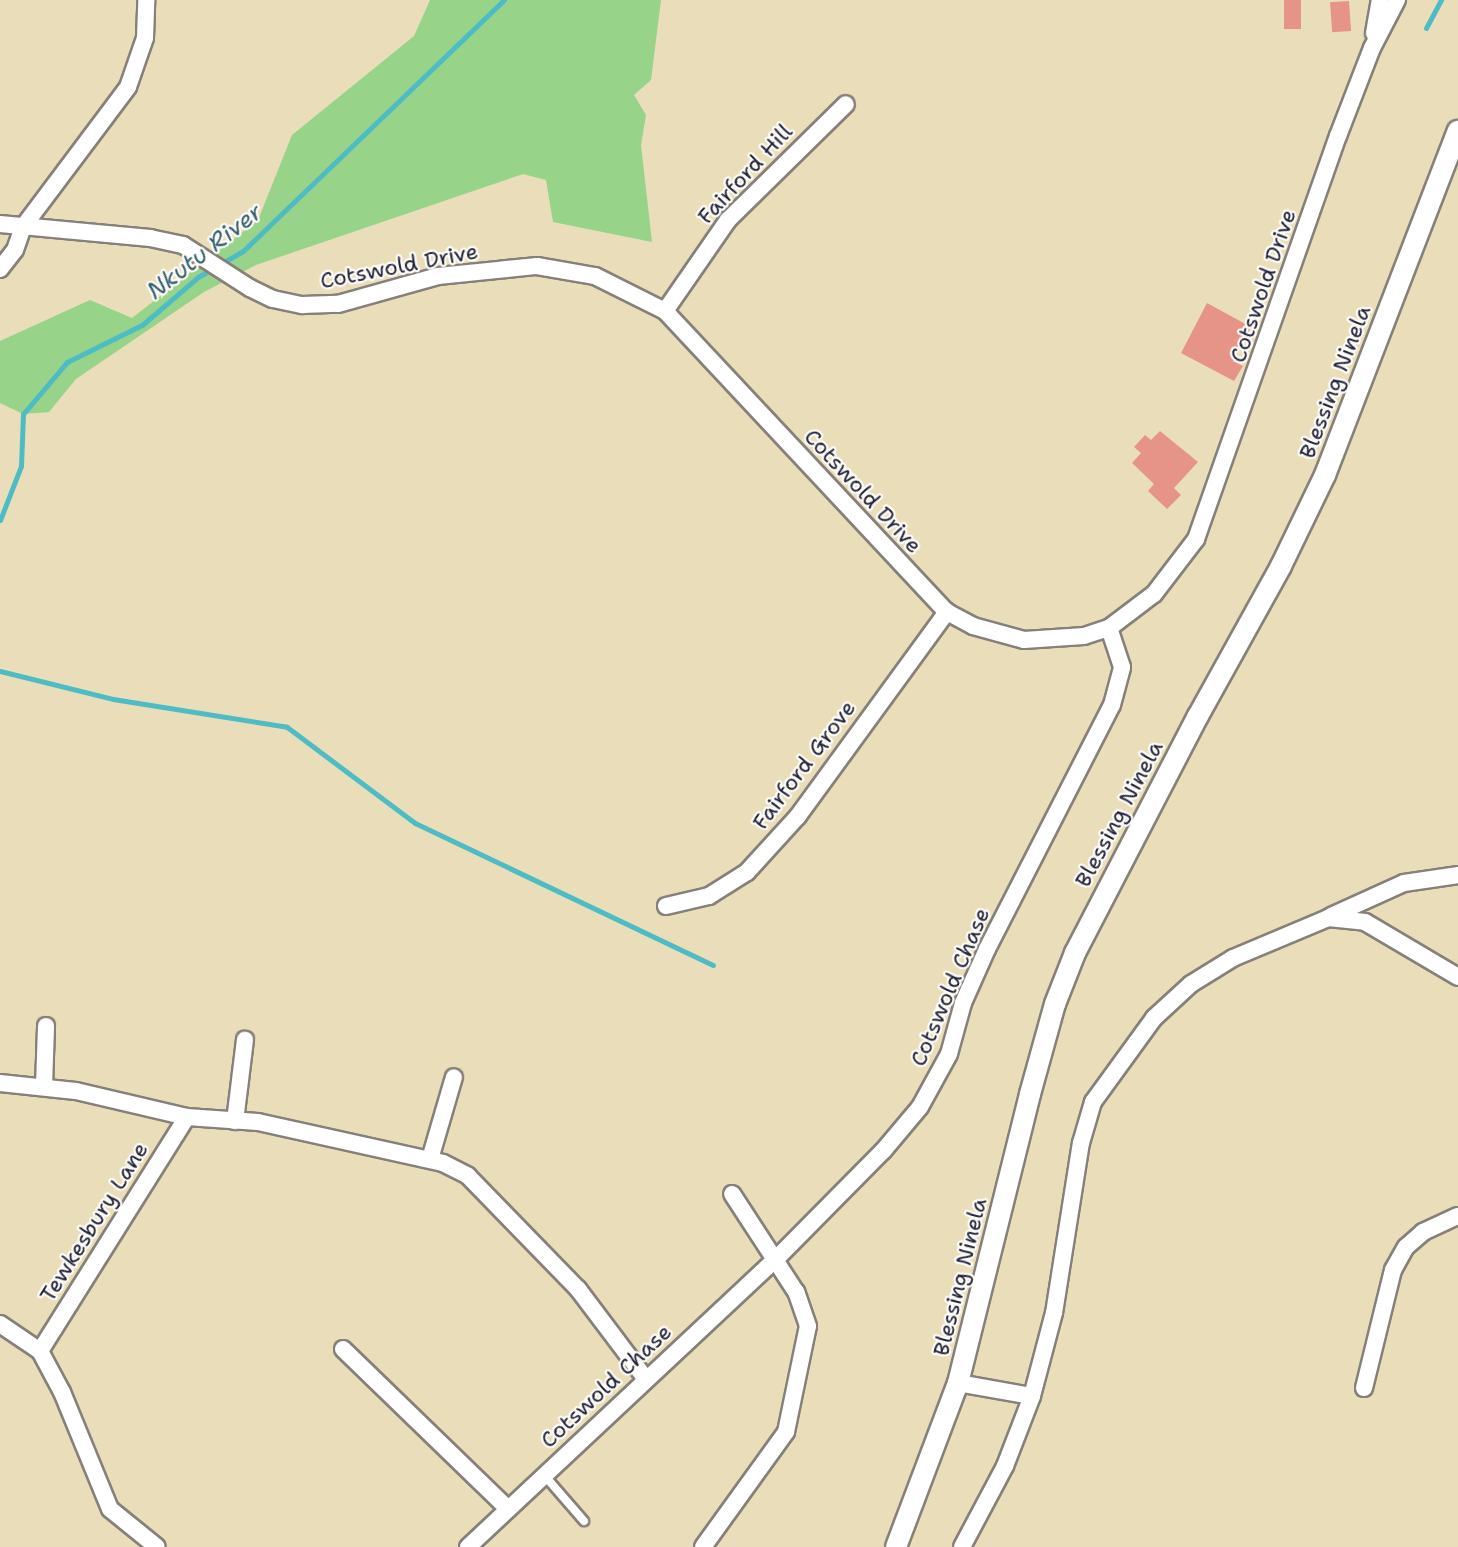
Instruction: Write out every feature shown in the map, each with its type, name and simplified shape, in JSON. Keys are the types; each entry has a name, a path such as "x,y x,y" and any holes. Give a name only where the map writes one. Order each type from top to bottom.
{"street":[{"path":"0,269 15,250 23,227 128,87 145,38 146,0"},
{"name":"Cotswold Drive","path":"1372,48 1380,0"},
{"name":"Cotswold Drive","path":"0,224 150,238 183,244 250,288 273,299 302,305 338,304 438,276 537,266 595,276 665,310 947,612 972,626 1024,640 1084,636 1109,628 1154,594 1180,562 1208,513 1372,48 1397,0"},
{"name":"Fairford Hill","path":"665,310 728,220 846,104"},
{"name":"Blessing Ninela","path":"896,1547 958,1383 1030,1094 1055,1004 1075,953 1176,758 1281,566 1325,475 1458,130"},
{"name":"Fairford Grove","path":"666,906 709,896 747,872 798,816 947,612"},
{"name":"Cotswold Chase","path":"468,1547 645,1378 776,1259 891,1142 920,1107 949,1054 963,1003 987,949 1112,705 1122,667 1109,628"},
{"path":"962,1547 1005,1466 1032,1396 1054,1313 1081,1143 1093,1102 1126,1052 1191,984 1233,958 1404,883 1458,875"},
{"path":"1328,918 1365,922 1458,977"},
{"path":"44,1088 46,1026"},
{"path":"236,1120 245,1040"},
{"path":"430,1158 454,1077"},
{"path":"0,1083 76,1091 187,1116 236,1120 430,1158 468,1176 476,1184 578,1289 645,1378"},
{"name":"Tewkesbury Lane","path":"40,1351 187,1116"},
{"path":"703,1547 786,1432 808,1326 801,1302 776,1259 732,1194"},
{"path":"1364,1388 1393,1270 1406,1247 1423,1232 1458,1216"},
{"path":"0,1324 40,1351 62,1392 110,1509 157,1547"},
{"path":"343,1348 508,1509"},
{"path":"958,1383 1032,1396"}],"lane":[{"path":"544,1474 584,1521"}],"green space":[{"path":"430,0 661,0 651,80 634,95 646,115 641,145 652,242 553,222 546,180 523,174 256,265 204,292 76,379 49,412 23,414 0,403 0,341 90,300 132,318 258,220 292,135 414,36"}],"building":[{"path":"1284,0 1301,0 1301,29 1284,29"},
{"path":"1349,1 1351,31 1332,32 1330,2"},
{"path":"1207,303 1251,327 1233,361 1243,366 1234,381 1181,353"},
{"path":"1160,431 1198,462 1174,488 1181,495 1167,509 1148,491 1154,484 1132,463 1141,453 1134,447 1145,435 1151,440"}],"waterway":[{"name":"Nkutu River","path":"0,520 21,466 23,414 67,362 142,325 198,277 243,251 504,0"},
{"path":"1426,28 1441,0"},
{"path":"0,671 113,699 287,727 415,823 713,965"}]}
